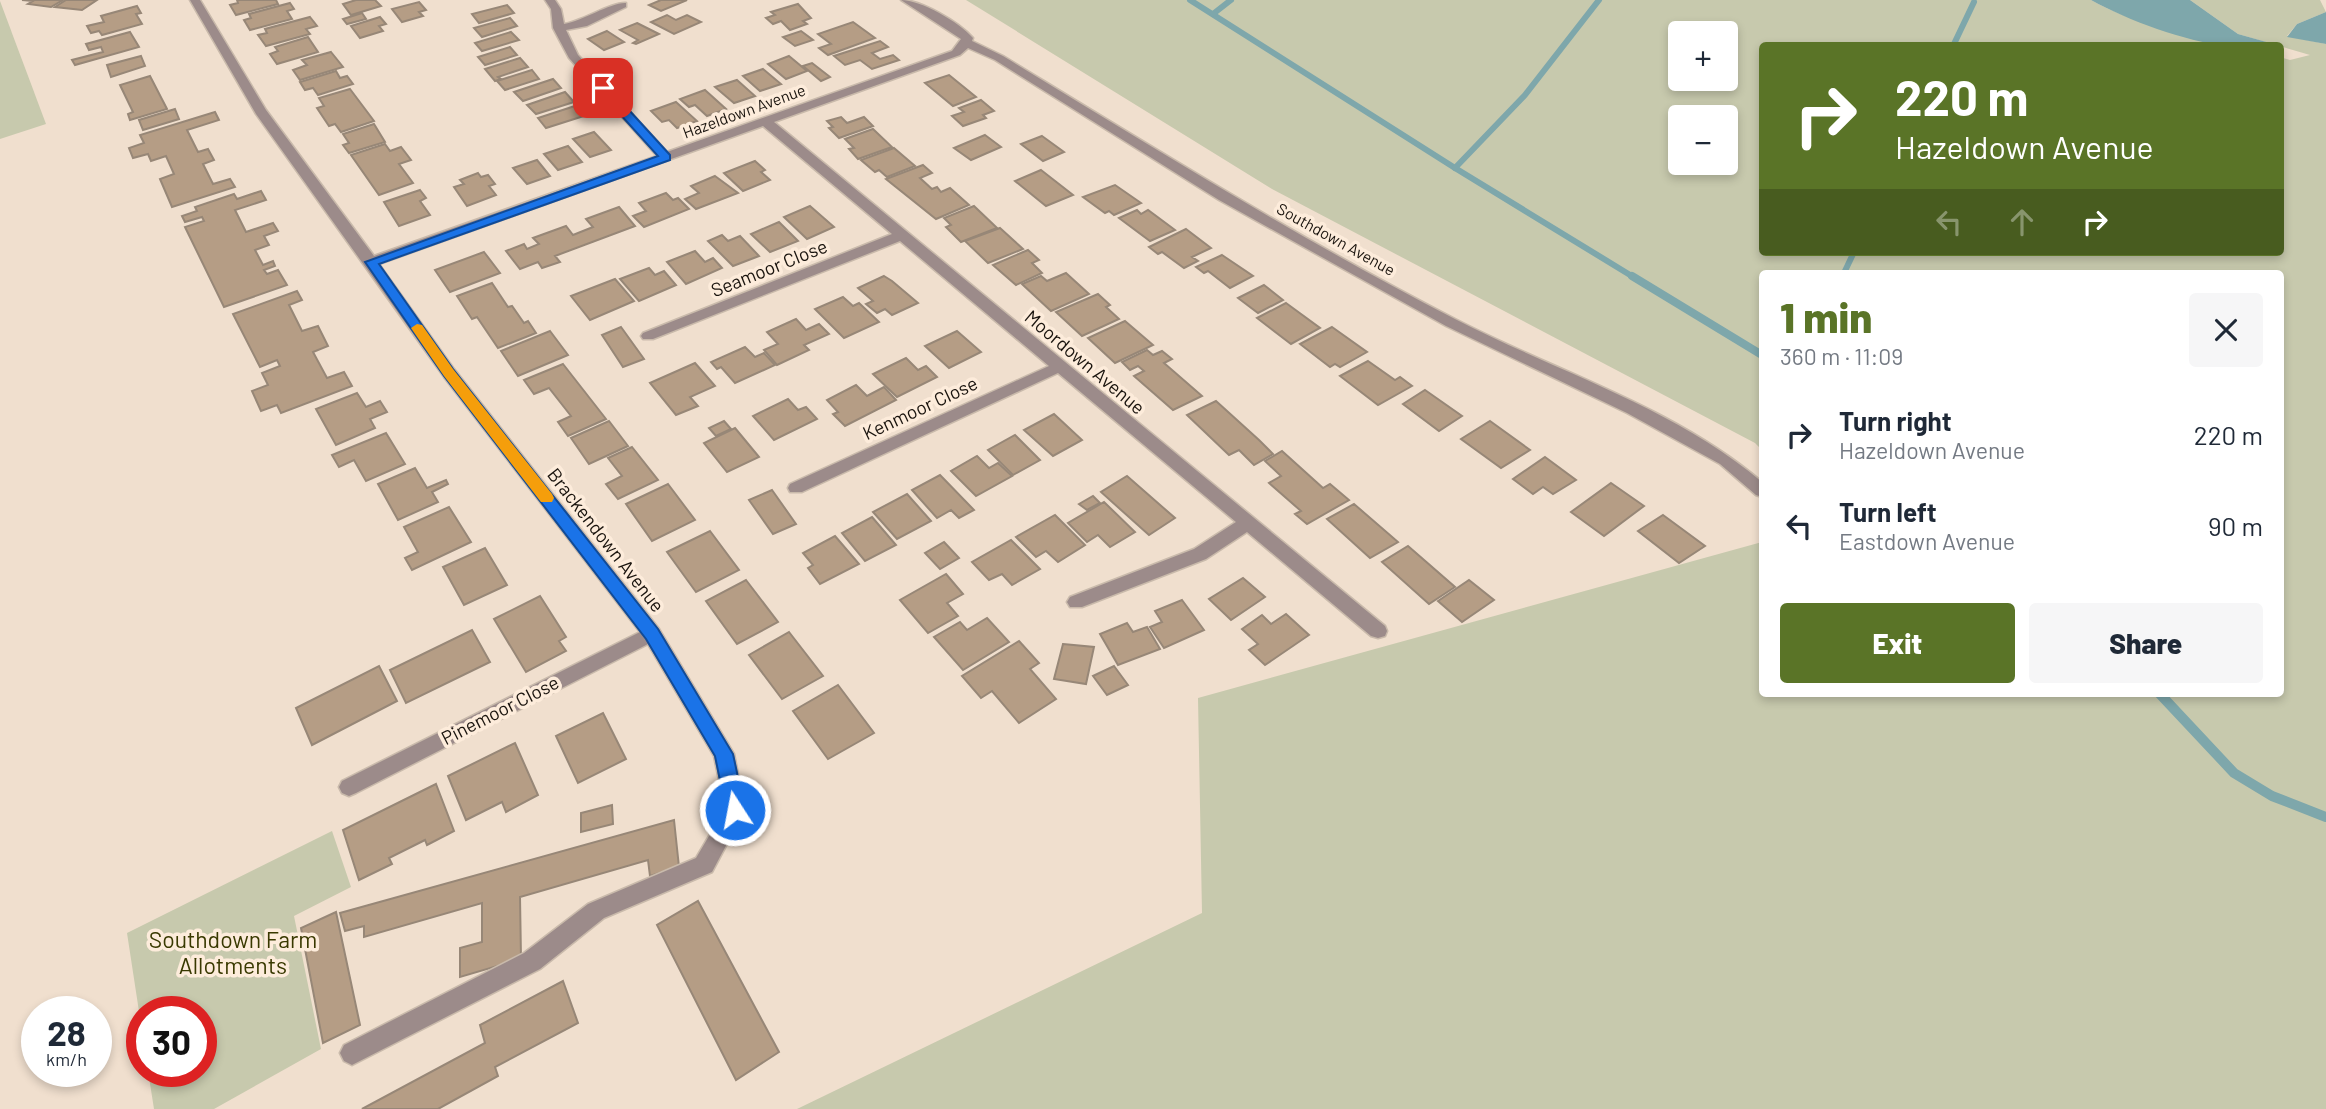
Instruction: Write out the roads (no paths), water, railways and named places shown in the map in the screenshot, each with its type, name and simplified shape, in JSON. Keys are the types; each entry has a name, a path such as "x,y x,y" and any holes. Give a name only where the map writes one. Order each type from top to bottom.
{"street":[{"name":"Brackendown Avenue","path":"195,0 260,111 449,373 652,634 724,754 735,810 704,865 596,911 533,961 352,1053"},
{"path":"550,0 556,9 559,27 573,55 666,158"},
{"name":"Southdown Avenue","path":"905,0 961,32 967,38 966,43 999,58 1224,197 1427,310 1633,409 1726,460 1759,488"},
{"path":"559,27 583,24 622,5"},
{"name":"Hazeldown Avenue","path":"371,262 956,53 966,43"},
{"name":"Moordown Avenue","path":"766,122 1378,631"},
{"name":"Seamoor Close","path":"648,336 903,235"},
{"name":"Kenmoor Close","path":"796,488 1061,366"},
{"path":"1076,602 1200,554 1248,523"},
{"name":"Pinemoor Close","path":"349,787 652,634"}],"water":[{"path":"2091,0 2190,0 2238,34 2266,42 2193,40 2122,15"},
{"path":"2326,12 2326,44 2287,37 2297,24"}],"waterway":[{"path":"1190,0 1455,168"},
{"path":"1213,14 1231,0"},
{"path":"1455,168 1525,95 1599,0"},
{"path":"1955,42 1974,2"},
{"path":"1455,168 1635,278"},
{"path":"1845,270 1852,256"},
{"path":"1632,276 1759,353"},
{"path":"2163,697 2234,773 2272,796 2326,817"}],"park label":[{"name":"Southdown Farm Allotments","path":"233,953"}]}
